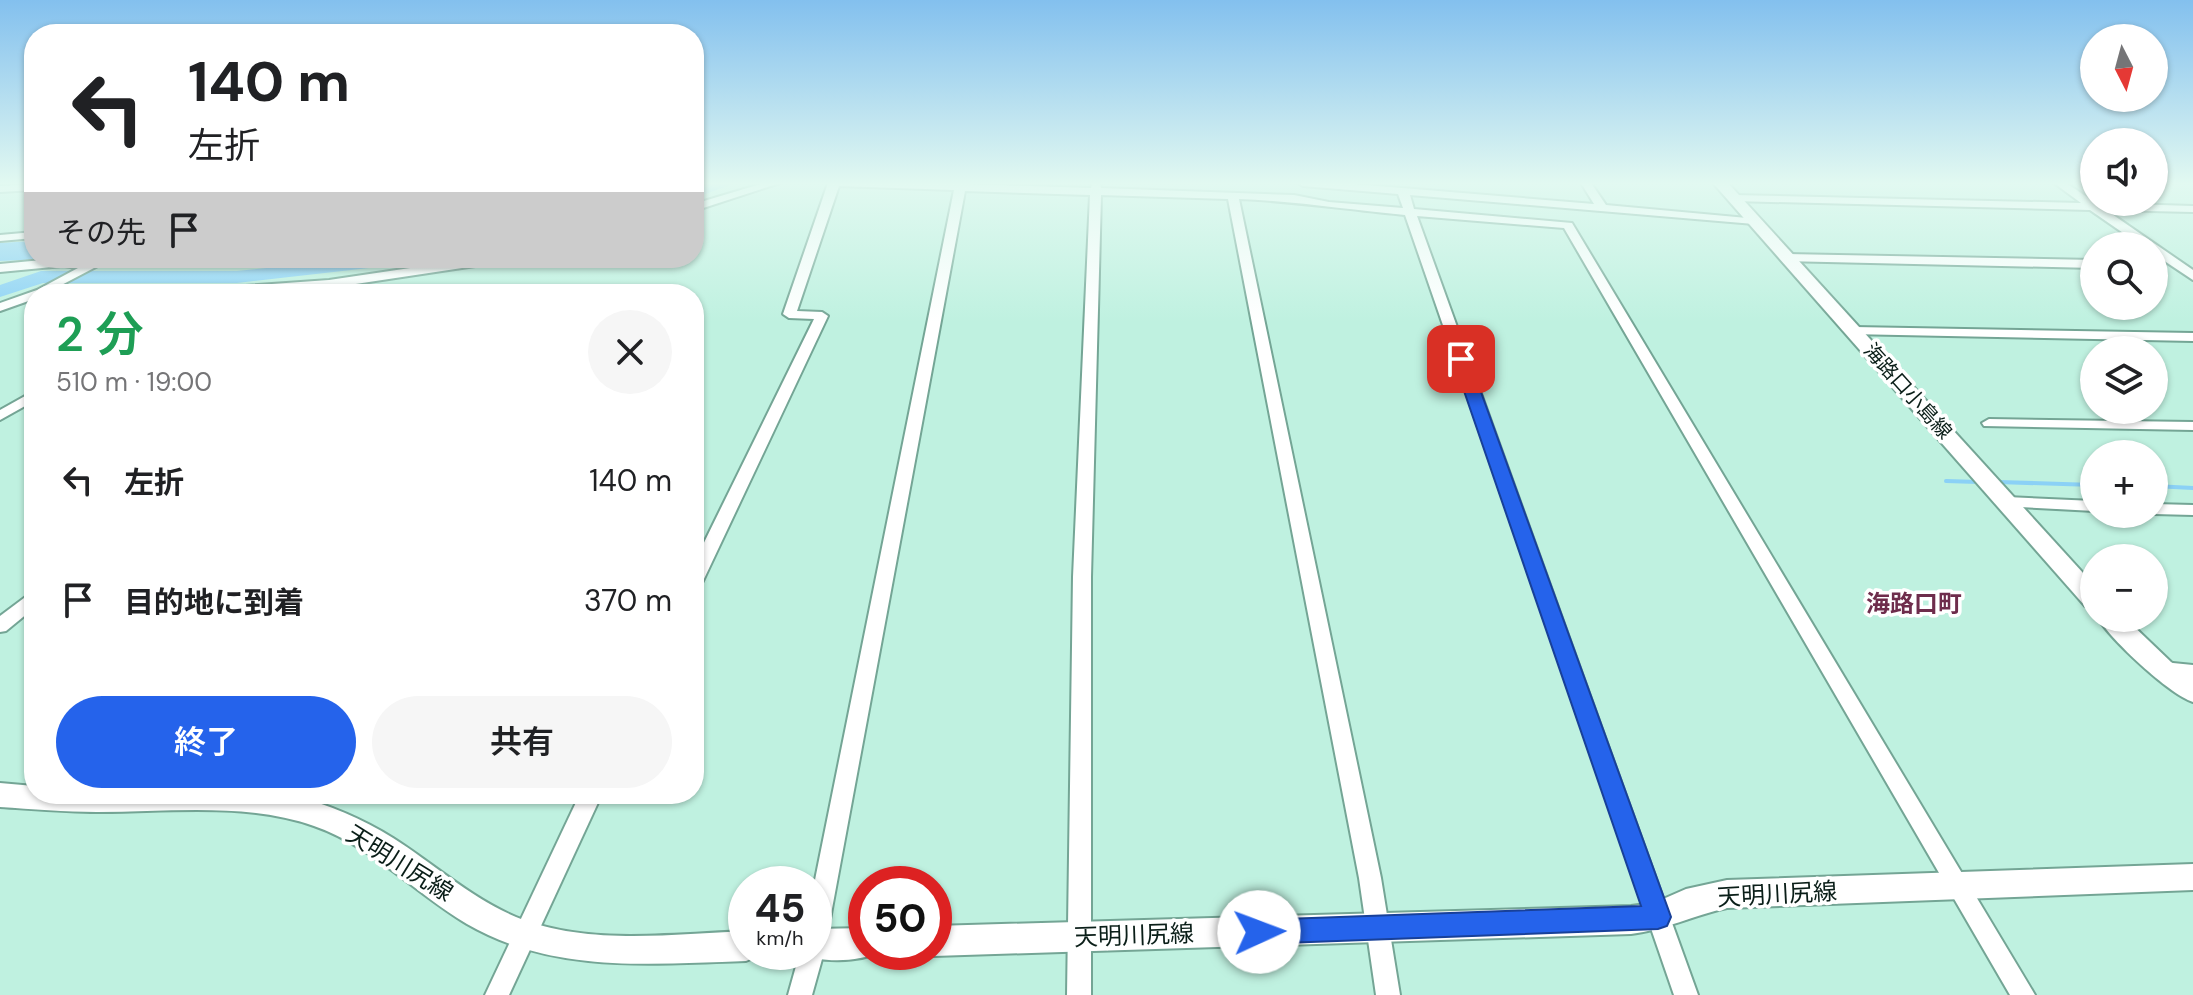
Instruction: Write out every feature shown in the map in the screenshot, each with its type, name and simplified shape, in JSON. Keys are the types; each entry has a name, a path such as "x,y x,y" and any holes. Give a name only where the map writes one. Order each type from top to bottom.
{"main road":[{"name":"海路口小島線","path":"1762,229 2080,584"},
{"path":"2124,632 2162,669 2193,692"},
{"name":"天明川尻線","path":"0,795 24,796"},
{"name":"天明川尻線","path":"274,804 321,815 367,839 481,915 523,936 610,949 728,946"},
{"name":"天明川尻線","path":"952,941 1658,917 1686,903 1727,894 2193,877"}],"street":[{"path":"704,560 822,316 789,314 818,229"},
{"path":"829,866 952,229"},
{"path":"1079,995 1082,937 1082,577 1095,229"},
{"path":"1239,229 1388,995"},
{"path":"1416,229 1686,995"},
{"path":"1571,229 2023,995"},
{"path":"0,238 24,236"},
{"path":"1787,258 2080,264"},
{"path":"2168,259 2193,276"},
{"path":"2168,265 2177,265"},
{"path":"0,268 24,266"},
{"path":"55,284 86,268"},
{"path":"329,284 435,268"},
{"path":"0,307 24,298"},
{"path":"1854,331 2193,337"},
{"path":"0,416 24,401"},
{"path":"1989,423 2193,426"},
{"path":"2007,502 2080,505"},
{"path":"2168,509 2193,510"},
{"path":"0,626 24,607"},
{"path":"2162,669 2193,672"},
{"path":"497,995 586,804"},
{"path":"800,995 807,970"}],"water":[{"path":"24,242 24,260 0,261 0,243"}],"waterway":[{"path":"0,291 41,277 237,277 320,268"},
{"path":"1946,481 1978,482"},
{"path":"1998,482 2080,485"},
{"path":"2168,487 2193,488"}],"district":[{"name":"海路口町","path":"1914,603"}],"route":[{"path":"1259,932 1658,917 1461,359"}]}
